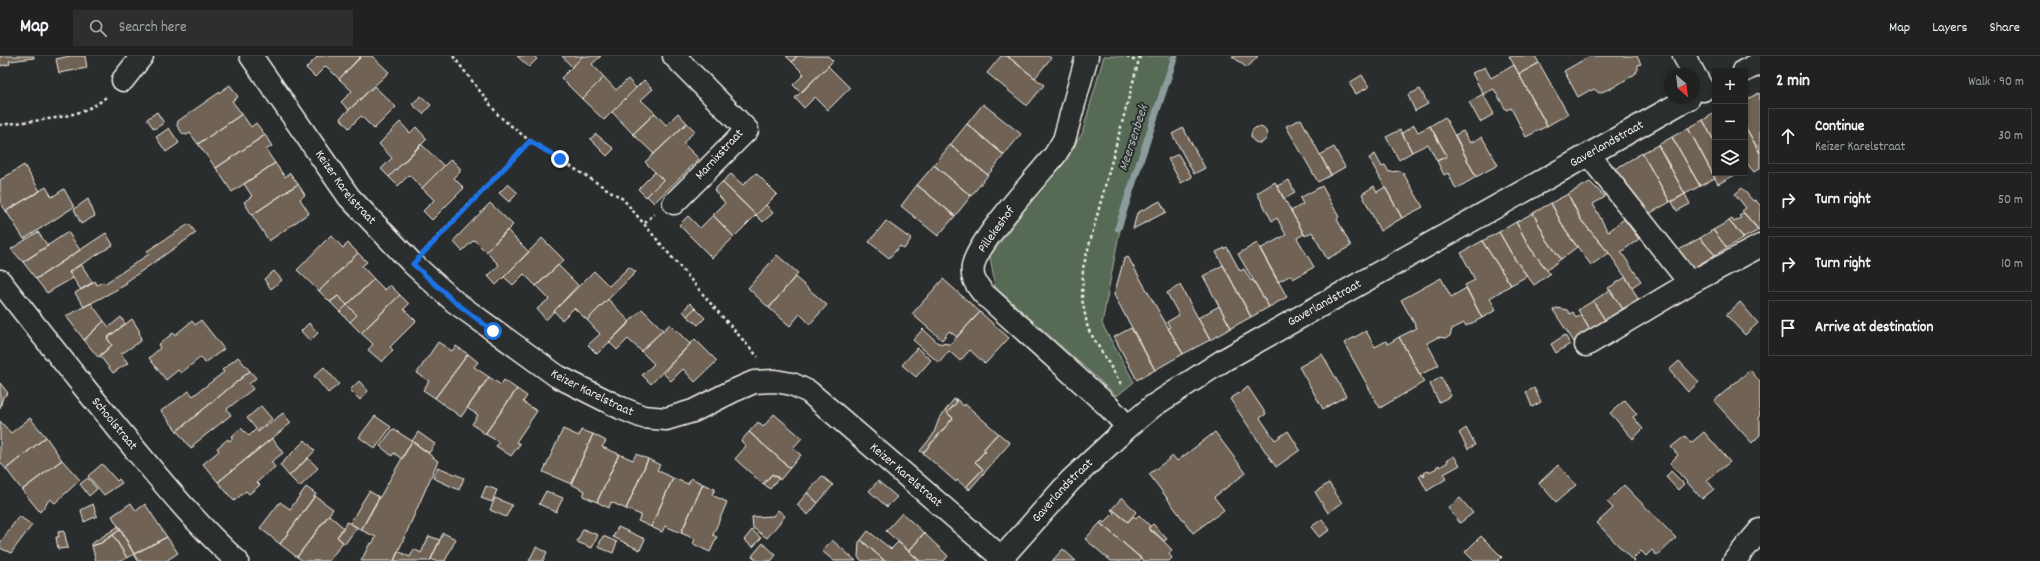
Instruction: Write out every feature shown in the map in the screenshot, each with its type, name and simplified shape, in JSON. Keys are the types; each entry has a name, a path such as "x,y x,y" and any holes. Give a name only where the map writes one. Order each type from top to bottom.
{"street":[{"path":"123,80 142,56"},
{"name":"Keizer Karelstraat","path":"251,56 349,197 413,264 455,302 557,376 621,408 643,417 666,419 693,411 754,382 775,381 792,384 809,392 1000,559"},
{"name":"Marnixstraat","path":"674,56 747,130 674,203"},
{"name":"Pillekeshof","path":"1088,56 1064,140 1055,155 984,243 973,265 973,280 984,293 1101,400 1135,421"},
{"path":"1684,56 1689,68"},
{"path":"1748,69 1760,63"},
{"name":"Gaverlandstraat","path":"1000,559 1070,480 1135,421 1224,360 1679,104"},
{"path":"1589,155 1690,283"},
{"path":"1586,345 1690,283 1760,246"},
{"name":"Schoolstraat","path":"0,281 65,365 172,495 216,542 237,561"},
{"path":"1734,561 1760,530"}],"path":[{"path":"453,56 499,116 530,141 623,199 712,305 764,363 775,381"},
{"path":"1127,56 1138,62"},
{"path":"1135,421 1088,329 1082,299 1083,268 1140,56"},
{"path":"0,125 66,115 85,110 100,103 123,80"},
{"path":"413,264 530,141"}],"green space":[{"path":"1104,56 1176,56 1119,234 1102,324 1134,382 1117,396 995,287 990,256 1082,134"}],"building":[{"path":"0,56 34,56 34,58 9,61 10,64 0,66"},
{"path":"70,56 85,56 87,68 59,73 56,59"},
{"path":"318,56 361,57 339,79 326,66 315,77 306,68"},
{"path":"361,56 372,56 389,72 349,110 341,102 352,91 339,79"},
{"path":"517,56 534,56 537,59 529,67"},
{"path":"562,56 583,56 572,67"},
{"path":"583,56 601,56 592,64 604,77 582,99 561,78"},
{"path":"786,56 797,56 792,62"},
{"path":"797,56 828,56 833,61 801,93 793,85 804,74 792,62"},
{"path":"1001,56 1007,56 1044,85 1027,106 987,73"},
{"path":"1007,56 1048,56 1051,58 1035,78"},
{"path":"1232,56 1258,56 1247,68"},
{"path":"1509,56 1535,56 1539,63 1519,74"},
{"path":"1590,56 1637,56 1641,64 1638,65 1638,69 1635,74 1614,87 1599,93 1594,89 1591,91 1590,90 1578,97 1564,71"},
{"path":"1539,63 1568,114 1547,126 1519,74"},
{"path":"1514,65 1547,126 1526,137 1511,108 1506,110 1494,89 1483,94 1472,73 1485,67 1491,78"},
{"path":"828,66 850,88 828,110 815,97 804,108 795,98"},
{"path":"1362,75 1369,87 1356,94 1349,83"},
{"path":"604,77 616,90 628,79 636,88 604,120 582,99"},
{"path":"644,80 653,89 641,100 655,113 633,134 612,112"},
{"path":"230,85 238,97 232,101 242,114 198,144 190,133 187,135 183,134 177,126 178,121"},
{"path":"374,86 396,107 374,129 361,116 349,128 340,118"},
{"path":"1420,89 1428,104 1415,111 1408,95"},
{"path":"1759,93 1760,95 1760,153 1748,131 1748,98"},
{"path":"1483,94 1494,114 1480,122 1469,102"},
{"path":"421,96 431,105 423,114 412,104"},
{"path":"983,104 1021,134 1004,155 967,124"},
{"path":"157,112 164,123 154,129 147,119"},
{"path":"655,113 666,125 678,113 687,123 654,154 633,134"},
{"path":"242,114 251,127 256,123 265,135 216,168 198,144"},
{"path":"1712,115 1712,137 1703,120"},
{"path":"1445,117 1476,177 1456,189 1448,173 1444,175 1437,161 1447,156 1430,126"},
{"path":"1301,119 1331,175 1318,182 1286,126"},
{"path":"1703,120 1712,137 1712,173 1688,128"},
{"path":"400,122 410,133 416,127 427,139 389,177 381,169 392,158 379,144"},
{"path":"687,123 695,131 683,143 699,159 654,203 647,196 663,180 645,162"},
{"path":"967,124 1004,155 988,175 950,145"},
{"path":"1414,125 1418,132 1430,126 1447,156 1437,161 1428,144 1412,152 1402,133"},
{"path":"1259,127 1266,132 1267,135 1262,142 1259,143 1252,138 1251,135 1256,128"},
{"path":"169,128 179,143 166,152 156,137"},
{"path":"1183,128 1205,168 1194,174 1172,134"},
{"path":"1688,128 1712,172 1712,176 1715,178 1700,186 1672,137"},
{"path":"1400,130 1412,152 1399,160 1386,137"},
{"path":"1463,131 1470,143 1482,137 1498,165 1476,177 1455,135"},
{"path":"1748,131 1760,153 1760,168 1754,172 1748,165"},
{"path":"596,134 614,149 607,156 590,139"},
{"path":"265,135 272,146 266,150 275,163 232,192 216,168"},
{"path":"1672,137 1700,186 1685,194 1658,145"},
{"path":"421,144 444,166 422,188 409,175 398,186 389,177"},
{"path":"950,145 988,175 971,196 934,165"},
{"path":"1658,145 1685,194 1670,202 1642,153"},
{"path":"1334,147 1345,167 1331,175 1320,155"},
{"path":"1642,153 1670,202 1647,215 1636,195 1631,197 1615,169"},
{"path":"1178,154 1192,177 1181,183 1168,159"},
{"path":"1375,154 1382,167 1385,165 1389,172 1399,171 1403,173 1423,207 1402,218 1369,158"},
{"path":"451,159 460,168 460,172 454,178 464,188 432,220 423,211 434,200 422,188"},
{"path":"275,163 285,177 290,173 298,184 252,215 244,202 252,196 244,184"},
{"path":"24,165 40,191 6,211 0,202 0,180"},
{"path":"934,165 971,196 955,216 917,185"},
{"path":"655,172 663,180 646,197 638,189"},
{"path":"756,173 777,194 756,215 722,182 731,174 743,185"},
{"path":"1714,176 1733,176 1718,184"},
{"path":"1289,180 1295,193 1284,199 1277,186"},
{"path":"722,182 756,215 734,237 713,215 725,203 714,190"},
{"path":"1275,182 1304,234 1297,238 1314,267 1293,279 1291,275 1278,282 1260,249 1286,235 1277,218 1272,221 1257,193"},
{"path":"1590,182 1605,197 1593,204 1608,232 1624,219 1639,239 1621,252 1641,281 1632,287 1609,253 1581,220 1568,194"},
{"path":"298,184 305,195 300,199 309,213 269,241 252,215"},
{"path":"508,184 518,193 509,202 499,193"},
{"path":"917,185 955,216 938,236 901,206"},
{"path":"1322,186 1339,217 1337,219 1351,246 1327,259 1312,232 1305,236 1291,211 1303,204 1300,198"},
{"path":"1374,186 1377,192 1385,187 1402,218 1380,231 1362,194"},
{"path":"46,187 52,197 64,189 74,207 24,239 6,211"},
{"path":"1742,188 1753,201 1755,200 1760,205 1760,232 1742,211 1746,208 1735,194"},
{"path":"1568,194 1581,220 1609,253 1591,265 1565,230 1551,203"},
{"path":"1685,194 1690,204 1677,211 1672,202"},
{"path":"88,199 95,216 81,224 74,209"},
{"path":"1160,201 1166,212 1133,229 1137,213"},
{"path":"490,203 513,225 486,252 474,240 462,251 453,241"},
{"path":"1551,203 1565,230 1577,247 1561,259 1547,240 1533,213"},
{"path":"766,205 773,213 763,222 756,215"},
{"path":"1533,213 1547,240 1561,259 1547,270 1530,248 1516,222"},
{"path":"1744,213 1759,230 1744,238 1729,221 1732,219 1734,222 1741,218 1739,216"},
{"path":"713,215 734,237 712,258 679,225 688,216 700,228"},
{"path":"886,221 911,239 904,249 900,246 889,258 869,242"},
{"path":"1729,221 1744,238 1727,248 1713,230"},
{"path":"1516,222 1530,248 1550,274 1534,285 1514,258 1499,232"},
{"path":"189,224 196,233 126,282 127,284 84,307 75,293 95,281 97,285 103,282 104,284 149,254 147,251"},
{"path":"507,230 529,252 496,285 488,276 499,265 486,252"},
{"path":"1713,230 1727,248 1715,255 1700,238"},
{"path":"38,232 48,246 23,262 11,249"},
{"path":"68,232 80,250 36,279 23,262"},
{"path":"1499,232 1514,258 1527,276 1511,285 1482,241"},
{"path":"106,233 113,245 69,272 73,278 47,293 36,279"},
{"path":"331,235 343,248 348,243 358,253 319,291 297,270"},
{"path":"542,238 564,260 536,286 524,274 513,285 504,277"},
{"path":"1700,238 1715,255 1688,271 1677,251"},
{"path":"1482,241 1511,285 1490,298 1496,310 1482,318 1465,285 1475,280 1461,253"},
{"path":"1257,243 1287,297 1269,307 1238,254"},
{"path":"1227,247 1240,271 1244,269 1251,281 1253,280 1269,307 1251,317 1216,252"},
{"path":"358,253 367,262 362,266 374,279 347,305 338,296 330,302 319,291"},
{"path":"777,255 798,273 769,308 748,288"},
{"path":"1128,257 1183,354 1155,370 1114,295 1124,259"},
{"path":"81,264 93,283 81,290 69,272"},
{"path":"558,265 578,285 546,320 537,309 549,299 536,286"},
{"path":"1223,265 1251,317 1231,328 1203,276"},
{"path":"629,267 636,272 587,320 574,308 562,320 554,311 594,271 609,286"},
{"path":"274,271 282,280 271,289 264,279"},
{"path":"795,277 827,305 810,324 800,314 790,326 769,308"},
{"path":"1626,277 1638,299 1623,309 1608,288"},
{"path":"1441,278 1451,297 1466,288 1482,318 1466,326 1464,323 1452,329 1450,336 1446,338 1438,337 1427,343 1439,365 1420,375 1399,337 1417,328 1401,300"},
{"path":"374,279 385,290 390,285 400,295 361,333 350,322 357,315 347,305"},
{"path":"943,279 980,312 957,337 949,331 942,340 912,314"},
{"path":"1180,285 1210,340 1183,354 1168,328 1170,327 1167,322 1179,315 1167,293"},
{"path":"1610,290 1623,309 1605,320 1593,301"},
{"path":"400,295 409,304 404,309 416,321 390,347 393,350 382,362 368,350 373,344 361,333"},
{"path":"338,296 347,305 340,312 330,302"},
{"path":"608,299 630,322 597,354 588,345 600,334 587,320"},
{"path":"1593,301 1605,320 1590,330 1578,310"},
{"path":"1740,302 1758,323 1745,335 1726,315"},
{"path":"91,303 104,321 84,340 66,316"},
{"path":"690,303 695,308 687,316 683,311"},
{"path":"347,305 357,315 350,322 340,312"},
{"path":"1219,306 1231,328 1210,340 1198,318"},
{"path":"695,308 705,318 698,325 687,316"},
{"path":"1557,308 1567,310 1570,314 1573,312 1576,318 1581,315 1590,330 1574,342 1553,310"},
{"path":"642,309 663,330 641,351 628,339 617,350 609,342"},
{"path":"980,312 1009,338 985,364 970,350 960,361 949,351 939,363 913,340 923,329 938,343 950,344"},
{"path":"121,317 125,324 107,338 112,345 98,357 84,340 104,321 109,327"},
{"path":"132,319 139,330 141,341 121,354 128,363 113,373 100,356 112,345 107,338"},
{"path":"201,320 224,349 205,363 201,357 181,373 178,370 166,380 149,358 160,348 158,345 173,333 175,335 192,321 195,325"},
{"path":"309,323 318,333 310,341 301,331"},
{"path":"670,324 690,344 651,384 642,375 654,364 641,351"},
{"path":"1131,328 1155,370 1137,380 1114,337"},
{"path":"1366,331 1375,347 1386,341 1388,344 1399,337 1424,382 1380,408 1344,343"},
{"path":"1565,335 1570,344 1556,353 1551,344"},
{"path":"695,339 717,361 695,382 683,369 671,381 663,373"},
{"path":"438,342 452,351 456,346 468,354 435,398 423,390 429,381 417,373"},
{"path":"917,348 931,360 916,377 902,365"},
{"path":"468,354 478,362 474,367 489,377 461,417 435,398"},
{"path":"1322,354 1346,396 1323,409 1299,367"},
{"path":"238,357 250,371 177,431 161,411 189,391 193,396 224,372 222,370"},
{"path":"1679,361 1699,382 1688,392 1669,370"},
{"path":"324,367 339,384 328,393 314,376"},
{"path":"1750,370 1760,382 1760,415 1758,418 1760,420 1760,435 1752,443 1714,401"},
{"path":"250,371 256,378 249,384 253,389 227,409 231,415 193,445 194,447 191,449 177,431"},
{"path":"489,377 501,385 504,380 517,389 485,434 472,424 478,415 467,408"},
{"path":"1441,377 1451,396 1439,402 1430,384"},
{"path":"359,381 368,391 360,400 350,390"},
{"path":"0,383 8,393 3,397 0,408"},
{"path":"1248,387 1266,414 1260,418 1275,440 1288,431 1300,450 1276,467 1230,399"},
{"path":"1534,388 1541,402 1532,407 1526,392"},
{"path":"517,389 527,396 523,402 537,411 516,442 520,444 511,456 496,446 499,442 485,434"},
{"path":"955,398 964,406 965,404 998,433 983,450 986,452 984,452 975,462 983,469 967,486 970,489 969,490 957,480 956,482 923,453 953,418 947,413 957,402"},
{"path":"954,399 957,402 947,413 953,418 923,453 920,451 933,435 939,419"},
{"path":"1625,400 1637,414 1633,417 1643,429 1633,439 1610,413"},
{"path":"261,406 272,419 257,431 258,432 283,413 291,423 218,482 203,464 219,451 217,448 228,439 229,441 233,438 231,437 241,428 249,436 256,429 247,418"},
{"path":"774,414 802,438 793,448 801,455 790,468 749,432 758,422 763,427"},
{"path":"375,416 391,427 375,449 359,437"},
{"path":"30,418 46,437 6,469 0,462 0,421 11,433"},
{"path":"1466,428 1475,445 1468,449 1459,433"},
{"path":"393,429 412,441 402,459 394,453 392,456 380,446"},
{"path":"563,429 579,436 581,430 593,434 571,484 543,472"},
{"path":"418,432 435,444 429,453 412,441"},
{"path":"749,432 790,468 780,480 772,474 763,484 735,459 746,446 741,441"},
{"path":"1215,432 1246,473 1214,497 1224,510 1193,533 1149,474 1173,456 1177,461"},
{"path":"1704,432 1730,462 1707,480 1714,489 1702,499 1670,463 1678,455 1671,447 1685,436 1691,443"},
{"path":"998,433 1010,443 970,489 967,486 983,469 975,462 984,452 986,452 983,450"},
{"path":"593,434 606,441 602,447 619,454 597,502 583,496 585,491 571,484"},
{"path":"46,437 62,460 22,490 6,469"},
{"path":"272,438 283,453 271,462 275,467 257,482 260,485 249,494 246,491 234,501 218,482"},
{"path":"305,440 315,451 289,476 280,465"},
{"path":"412,441 438,461 394,561 361,561 370,543 372,544 376,537 361,530"},
{"path":"619,454 633,460 636,454 648,459 626,509 611,502 609,508 597,502"},
{"path":"1454,456 1460,465 1444,474 1446,479 1427,491 1419,476 1423,474 1424,476 1424,473 1437,468 1436,467 1439,465 1440,467"},
{"path":"308,458 318,468 300,487 289,476"},
{"path":"648,459 660,465 657,470 673,478 651,527 638,521 641,515 626,509"},
{"path":"62,460 80,480 55,503 50,499 40,512 22,490"},
{"path":"102,464 117,481 119,479 122,483 104,495 88,476"},
{"path":"1558,465 1576,485 1556,502 1539,483"},
{"path":"438,467 464,478 459,490 433,478"},
{"path":"1671,471 1684,484 1678,490 1666,477"},
{"path":"772,474 779,478 770,489 764,484"},
{"path":"822,476 833,485 818,503 807,493"},
{"path":"88,478 97,489 89,496 80,484"},
{"path":"673,478 688,484 691,478 703,484 681,533 665,526 662,532 651,527"},
{"path":"878,481 897,497 887,507 869,491"},
{"path":"1329,483 1342,503 1328,513 1315,492"},
{"path":"703,484 715,489 712,495 727,502 713,535 717,537 710,552 693,544 695,539 681,533"},
{"path":"1624,485 1676,538 1657,556 1652,550 1646,556 1641,551 1633,559 1635,561 1633,561 1597,523 1613,508 1607,502"},
{"path":"486,486 497,490 492,502 481,498"},
{"path":"306,487 316,494 280,544 260,528 280,502 290,509"},
{"path":"369,491 379,497 361,530 350,523"},
{"path":"546,491 563,498 556,512 539,504"},
{"path":"807,493 818,503 808,515 797,505"},
{"path":"315,496 333,509 297,557 280,544"},
{"path":"1122,497 1136,512 1128,522 1112,509"},
{"path":"495,498 512,505 506,517 490,510"},
{"path":"1460,498 1473,513 1460,523 1448,508"},
{"path":"131,503 136,511 145,504 167,537 134,554 112,516"},
{"path":"93,504 97,516 84,522 81,510"},
{"path":"1112,509 1128,522 1133,516 1136,518 1139,515 1150,526 1148,528 1152,532 1154,531 1172,550 1169,554 1172,558 1169,561 1144,561 1100,523 1102,521 1104,523 1114,513 1111,510"},
{"path":"778,510 785,516 767,538 753,528 752,517 773,516"},
{"path":"902,513 924,533 909,551 886,531"},
{"path":"329,515 344,528 337,537 343,542 329,561 303,561 297,557"},
{"path":"19,516 32,525 11,553 0,548 0,543"},
{"path":"1322,519 1330,530 1319,537 1311,527"},
{"path":"347,522 357,527 345,544 337,537"},
{"path":"1100,523 1141,558 1139,561 1111,561 1085,539"},
{"path":"1153,524 1167,539 1164,541 1148,528"},
{"path":"119,526 121,529 101,543 92,546 91,544"},
{"path":"618,527 645,539 640,550 613,537"},
{"path":"121,529 134,554 127,558 113,535"},
{"path":"583,529 598,535 592,548 577,542"},
{"path":"752,530 761,538 753,547 744,540"},
{"path":"64,531 68,548 58,549 56,537 59,537 58,532"},
{"path":"868,531 891,549 898,542 920,561 885,561 861,540"},
{"path":"443,533 456,539 445,561 435,561 431,559"},
{"path":"924,533 948,556 944,561 920,561 909,551"},
{"path":"113,535 127,558 121,561 96,561 92,546 101,543"},
{"path":"429,536 440,540 430,561 394,561 398,551 410,557 414,549 421,553"},
{"path":"603,536 617,542 613,553 598,547"},
{"path":"1481,536 1502,557 1498,561 1474,561 1465,552"},
{"path":"167,537 178,553 166,561 138,561 134,554"},
{"path":"832,540 856,561 834,561 822,551"},
{"path":"861,540 885,561 862,561 858,557 859,542"},
{"path":"763,543 776,555 771,561 758,561 752,556"},
{"path":"536,547 547,552 543,561 529,561"},
{"path":"1063,549 1076,561 1052,561"}],"waterway":[{"name":"Meersenbeek","path":"1118,228 1175,56"}],"route":[{"path":"493,331 455,302 413,264 530,141 560,159"}]}
